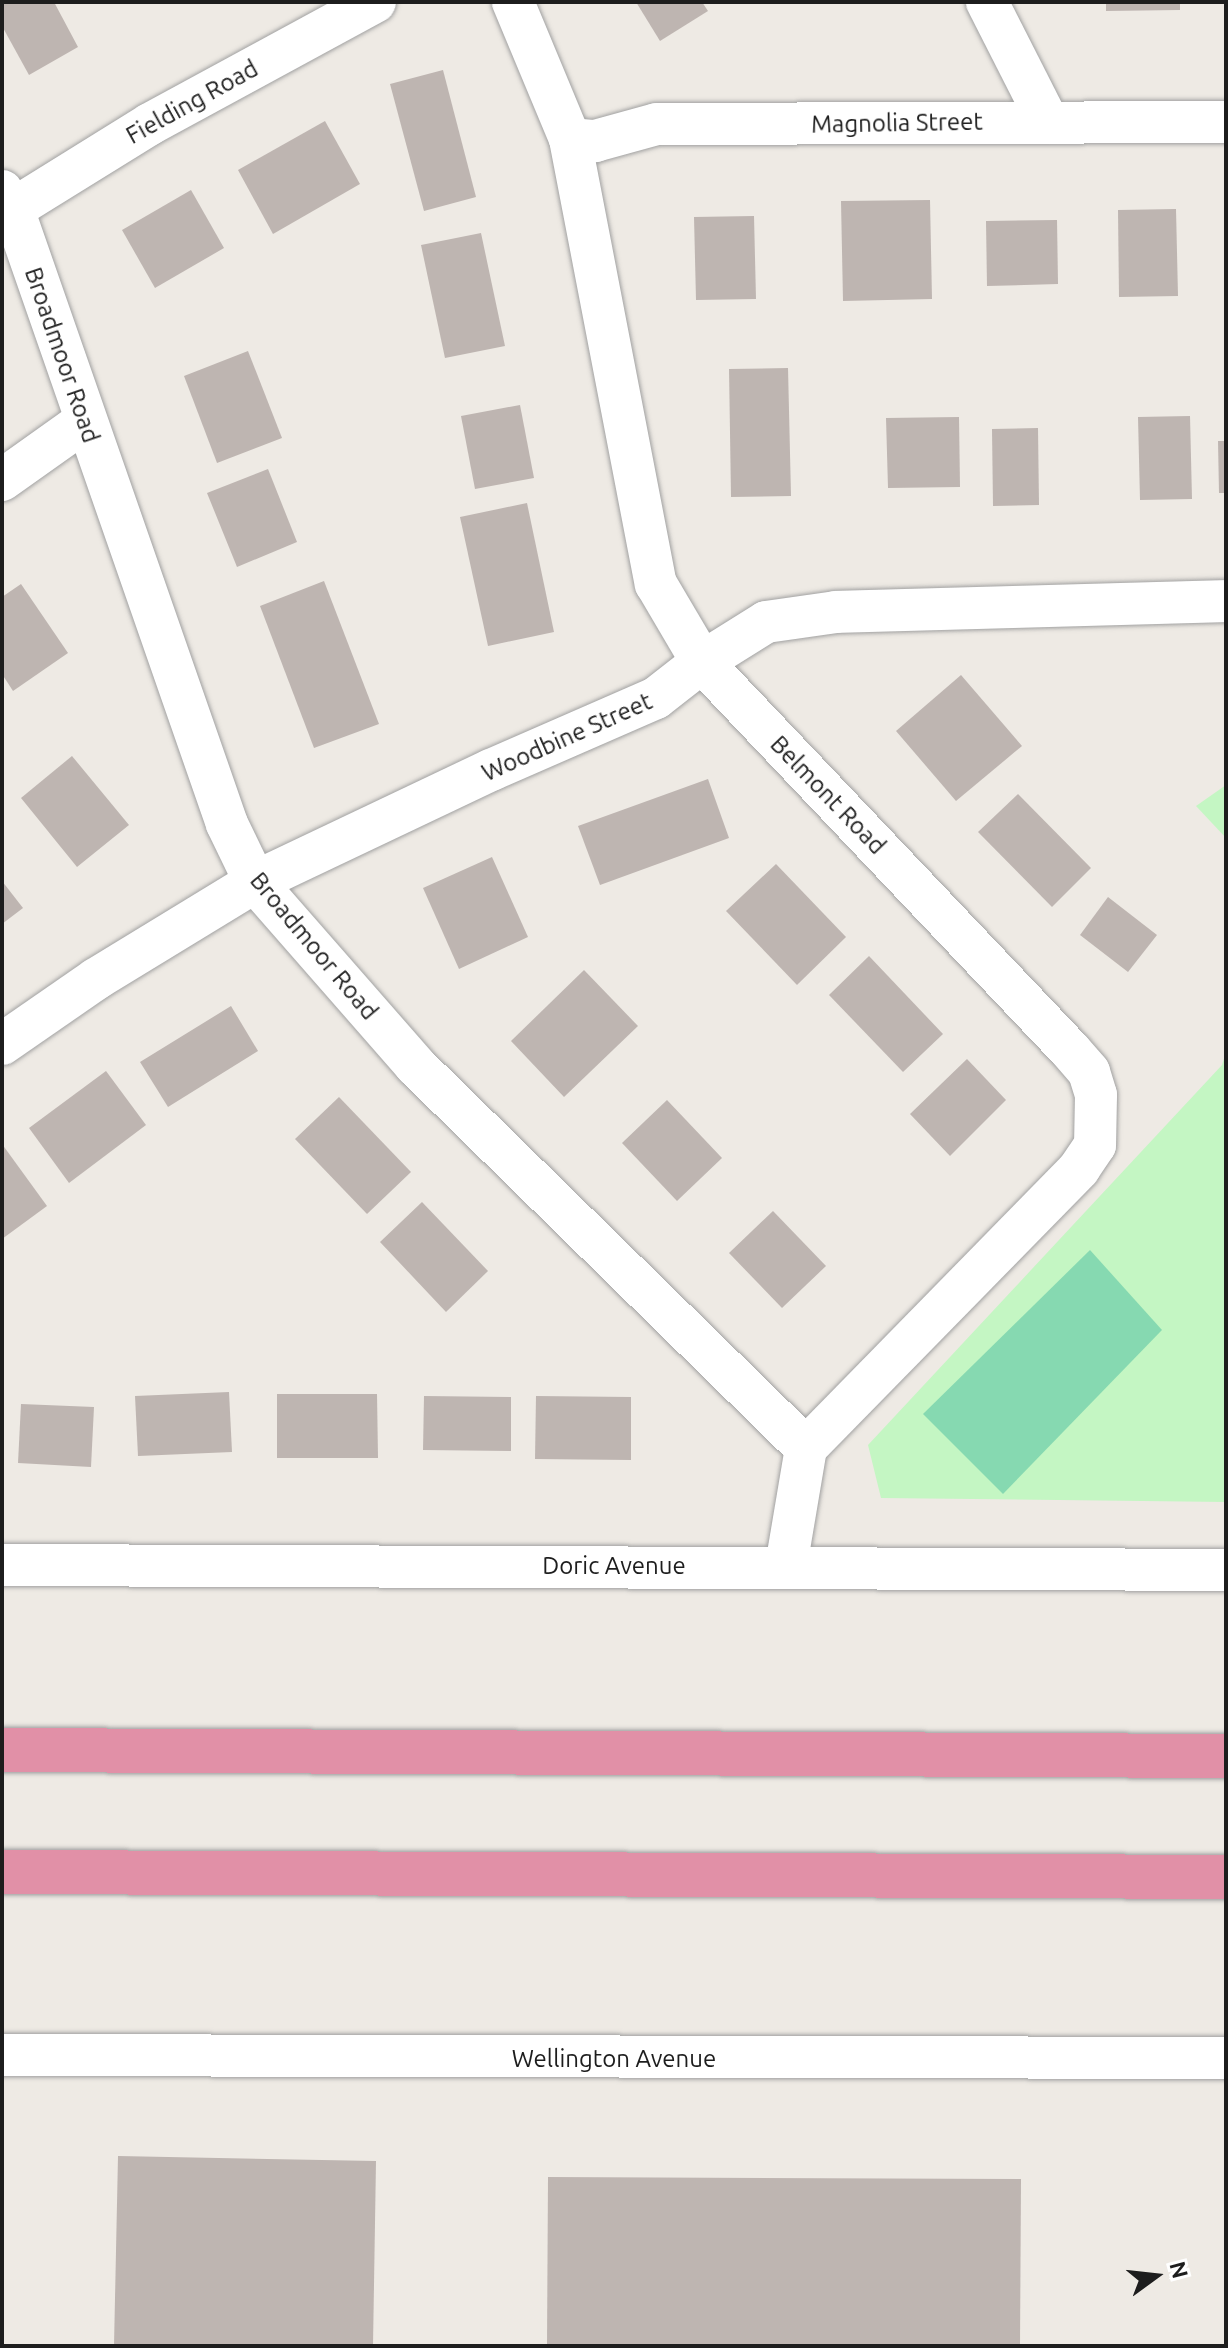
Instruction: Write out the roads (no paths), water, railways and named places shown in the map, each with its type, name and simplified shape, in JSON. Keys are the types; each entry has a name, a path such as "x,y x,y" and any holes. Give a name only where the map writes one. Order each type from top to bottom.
{"highway":[{"path":"2,1750 1226,1756"},
{"path":"2,1872 1226,1877"}],"street":[{"name":"Fielding Road","path":"7,200 375,2"},
{"name":"Belmont Road","path":"513,2 570,139 656,584 702,662 1070,1050 1089,1072 1096,1095 1098,1118 1095,1145 1079,1169 806,1448"},
{"path":"987,2 1048,122"},
{"name":"Magnolia Street","path":"570,139 595,141 657,124 1226,122"},
{"name":"Broadmoor Road","path":"7,200 227,824 255,882 415,1065 806,1448"},
{"path":"2,480 85,421"},
{"name":"Woodbine Street","path":"2,1044 96,979 255,882 491,770 656,698 702,662 766,622 836,612 1226,601"},
{"path":"786,1566 806,1448"},
{"name":"Doric Avenue","path":"2,1565 1226,1570"},
{"name":"Wellington Avenue","path":"2,2055 1226,2058"}]}
